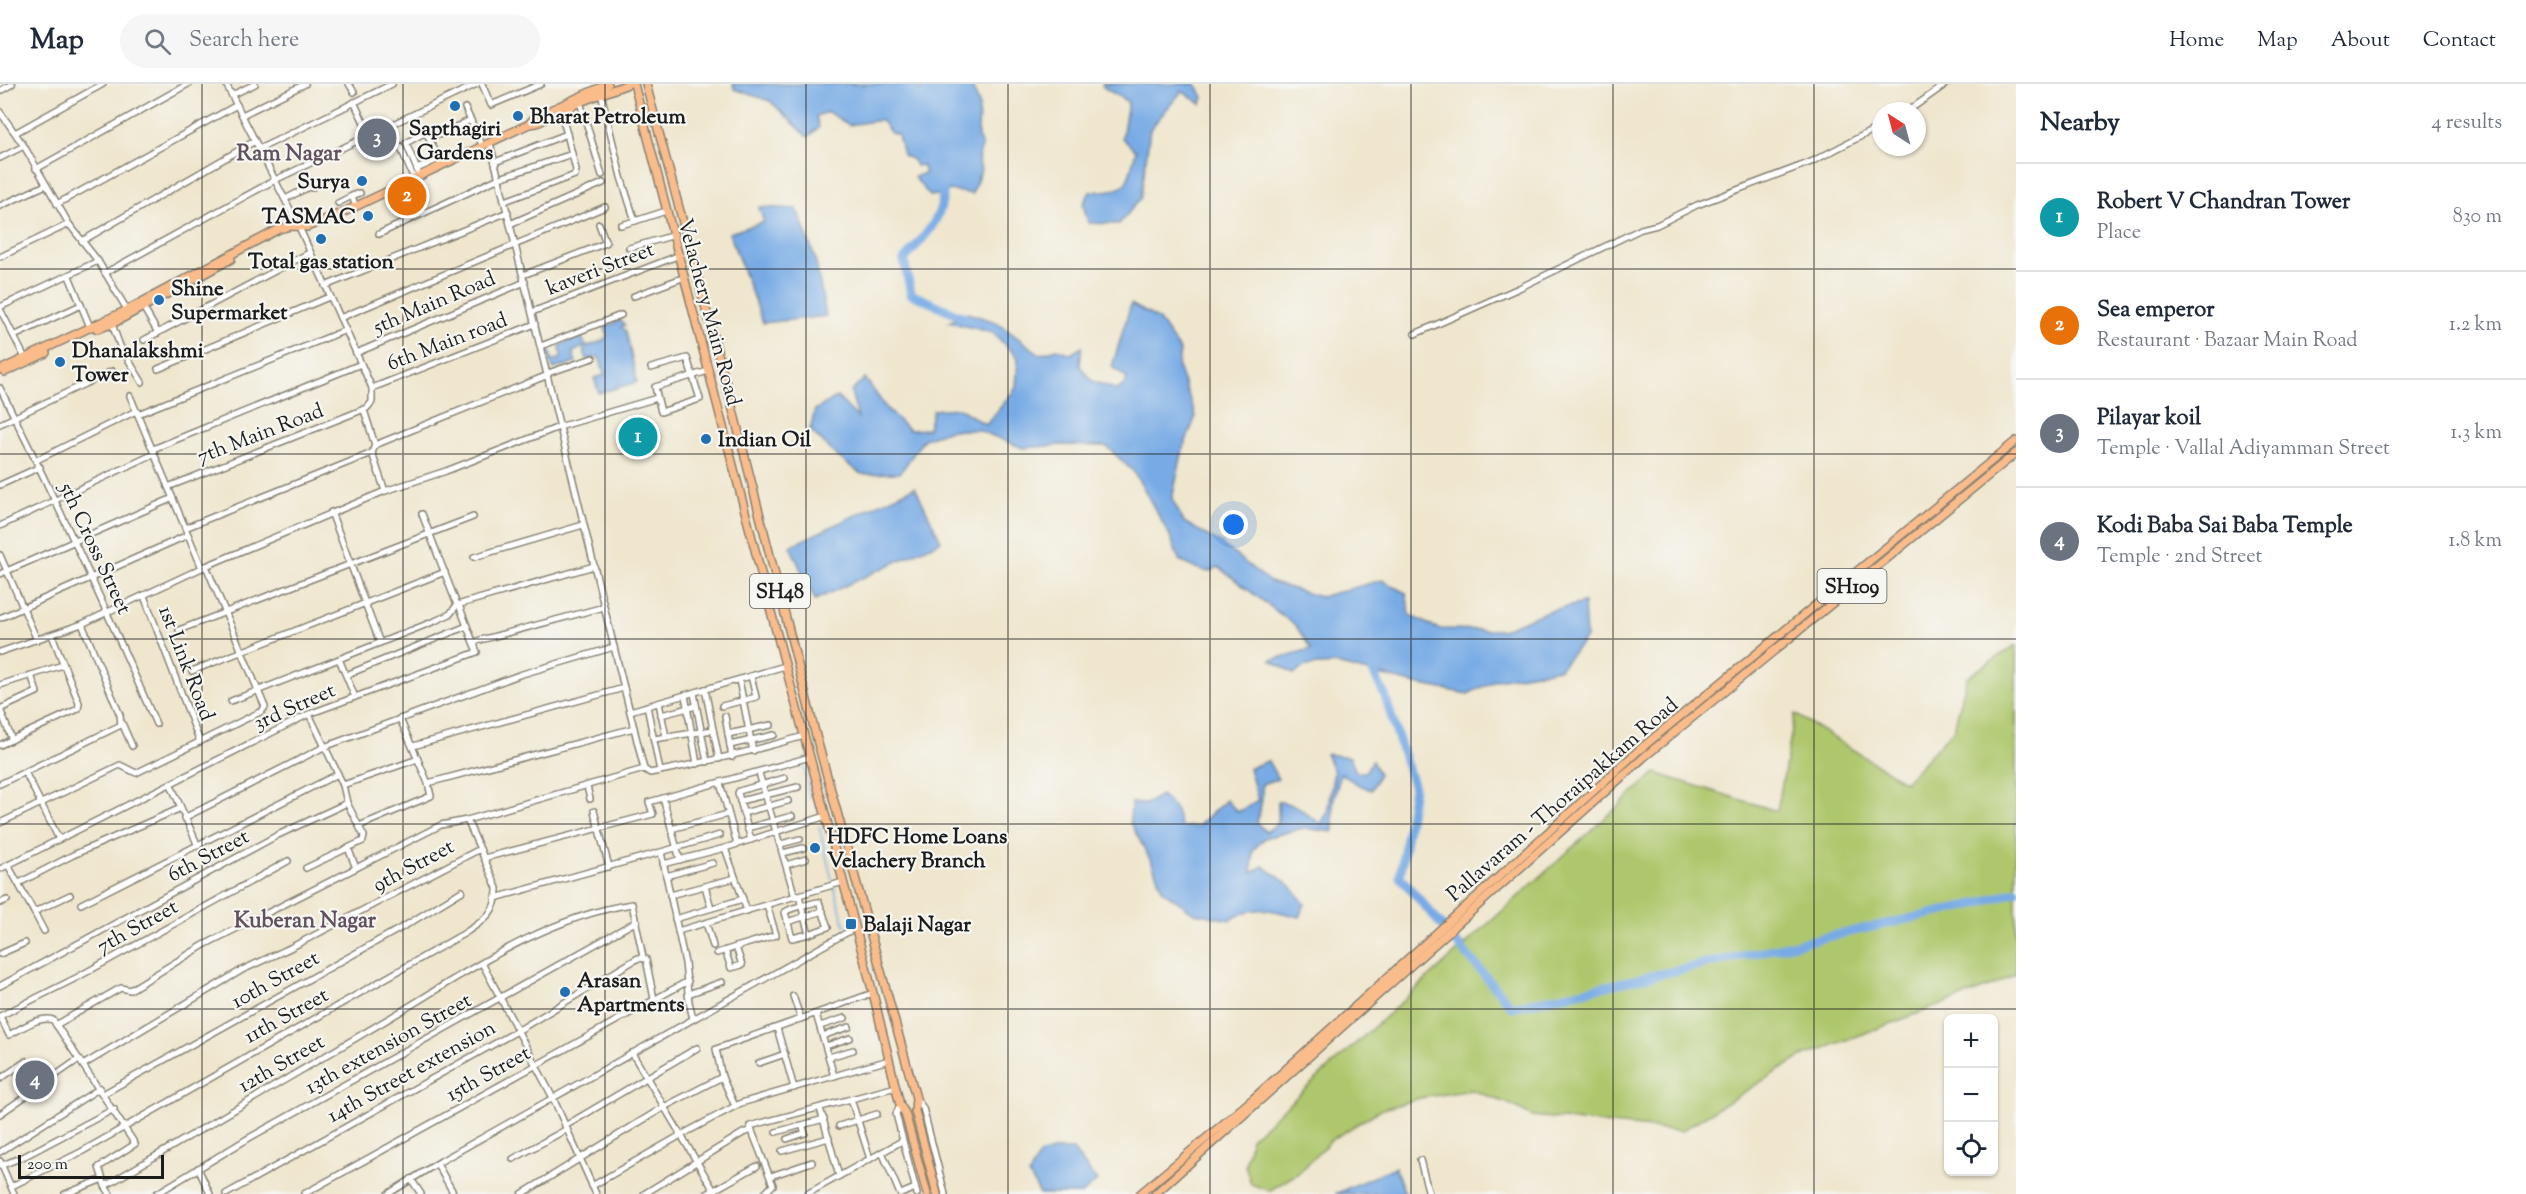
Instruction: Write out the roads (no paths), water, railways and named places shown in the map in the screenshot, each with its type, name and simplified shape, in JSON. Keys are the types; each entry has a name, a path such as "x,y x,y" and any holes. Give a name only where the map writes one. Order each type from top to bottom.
{"main road":[{"path":"529,124 535,117 608,84"},
{"path":"0,371 90,327 143,307 297,227 317,223 356,207 441,163 483,147 601,93 628,84"},
{"name":"Velachery Main Road","path":"634,84 666,211 686,277 708,373 873,993 900,1105"},
{"name":"Velachery Main Road","path":"646,84 821,753 916,1098"},
{"path":"0,371 7,372 112,324 128,312 271,232 286,226 297,227"},
{"path":"724,430 737,426"},
{"name":"Pallavaram - Thoraipakkam Road","path":"1777,642 1918,520 2016,441"},
{"name":"Pallavaram - Thoraipakkam Road","path":"1140,1194 1176,1170 1247,1108 1450,926 1476,897 1606,781 1639,757 1749,664 2016,453"},
{"name":"Pallavaram - Thoraipakkam Road","path":"1450,926 1482,904 1582,815 1639,757"},
{"path":"1606,781 1612,786"},
{"path":"1476,897 1482,904"},
{"path":"878,1015 892,1011"},
{"name":"SH48","path":"916,1098 915,1111 937,1194"},
{"name":"SH48","path":"900,1105 905,1113 927,1194"},
{"name":"Pallavaram - Thoraipakkam Road","path":"1155,1194 1176,1170"}],"street":[{"path":"0,91 12,84"},
{"path":"15,133 103,84"},
{"path":"36,169 188,84"},
{"path":"226,84 285,199 372,388 372,404 364,410 375,445 372,453 385,491"},
{"path":"232,95 255,84"},
{"path":"242,115 305,84"},
{"path":"349,84 354,92"},
{"path":"259,149 392,84"},
{"path":"105,273 275,180 477,84"},
{"path":"482,84 491,105 541,84"},
{"path":"1921,102 1946,84"},
{"path":"601,93 621,177 635,221"},
{"path":"354,102 370,135"},
{"path":"580,102 602,175"},
{"path":"57,204 237,105"},
{"path":"465,108 483,147"},
{"path":"505,201 575,175 576,170 560,111"},
{"path":"0,112 24,146 69,224 98,261 128,312"},
{"path":"438,135 471,120"},
{"path":"1415,334 1519,288 1641,229 1657,225 1697,205 1811,162 1872,131"},
{"path":"417,176 406,143 424,133 427,134 441,163"},
{"path":"495,162 567,134"},
{"path":"82,241 255,141"},
{"path":"490,143 644,769 650,773 732,757 804,736"},
{"path":"0,158 24,146"},
{"path":"402,146 417,176"},
{"path":"379,234 499,178 572,154"},
{"path":"510,224 603,183"},
{"path":"0,206 46,185"},
{"path":"285,199 309,187 312,188"},
{"path":"338,203 360,193"},
{"path":"352,196 356,207"},
{"path":"340,318 605,207"},
{"path":"621,225 666,211"},
{"path":"325,286 508,212"},
{"path":"0,257 69,224"},
{"path":"523,275 606,243 599,224"},
{"path":"629,248 675,236"},
{"path":"144,340 309,253"},
{"name":"kaveri Street","path":"532,312 680,255"},
{"path":"25,358 0,308 98,261"},
{"path":"69,276 90,327"},
{"path":"634,296 686,277"},
{"name":"5th Main Road","path":"357,353 525,282"},
{"path":"158,369 329,297"},
{"path":"14,336 81,305"},
{"path":"143,307 156,334"},
{"path":"541,346 621,315"},
{"path":"112,324 120,346 142,382"},
{"name":"6th Main road","path":"372,388 535,324"},
{"name":"5th Main Road","path":"37,460 137,412 346,330"},
{"path":"375,445 548,374 593,358"},
{"path":"651,368 687,358 692,377 700,399 661,412 655,387 692,377 708,373"},
{"path":"0,526 56,501 153,451 361,364"},
{"path":"0,424 112,371"},
{"name":"5th Cross Street","path":"0,388 37,460 107,610 156,724"},
{"path":"0,823 120,765 136,773 262,711 265,707 225,611 188,535 130,396"},
{"path":"0,652 82,624 107,610 144,596 204,567 385,491 446,471 559,427 657,398"},
{"name":"7th Main Road","path":"168,487 364,410"},
{"path":"185,528 372,453"},
{"path":"0,485 40,467"},
{"path":"0,574 173,498"},
{"path":"331,512 380,643"},
{"path":"422,514 473,642 604,607"},
{"path":"179,630 473,517"},
{"path":"474,556 583,525"},
{"path":"0,618 188,535"},
{"path":"0,555 37,640"},
{"path":"231,701 435,621 450,614 458,605 594,566"},
{"path":"192,671 445,572"},
{"name":"1st Link Road","path":"144,596 200,742"},
{"path":"82,624 132,746"},
{"path":"346,675 467,626"},
{"path":"0,746 78,709 79,704 52,635"},
{"name":"3rd Street","path":"0,869 309,714 477,652 473,642"},
{"path":"184,818 324,747 519,675 614,646"},
{"path":"339,659 355,697"},
{"path":"0,685 63,665"},
{"path":"630,711 786,666"},
{"path":"12,740 0,709 37,692 31,675"},
{"path":"722,706 756,697 751,676"},
{"path":"739,680 753,751"},
{"path":"413,746 624,687"},
{"path":"705,689 718,759"},
{"path":"694,693 707,762"},
{"path":"685,695 697,764"},
{"path":"659,703 666,737"},
{"path":"647,706 660,771"},
{"path":"661,715 696,706"},
{"path":"306,868 364,838 347,803 343,785 309,714"},
{"path":"725,716 732,757"},
{"path":"359,826 430,797 428,783 400,718"},
{"path":"0,784 122,723"},
{"path":"728,734 771,724"},
{"path":"428,783 634,728"},
{"path":"654,739 713,730"},
{"path":"730,745 774,735"},
{"path":"484,858 653,814 649,802 810,758"},
{"path":"343,785 418,759"},
{"path":"56,1025 121,988 130,990 204,945 441,825 467,820 644,769"},
{"path":"25,772 59,839"},
{"path":"759,773 788,874 802,906 809,934"},
{"path":"81,904 338,774"},
{"path":"751,840 739,791 785,778"},
{"path":"720,783 737,844"},
{"path":"171,785 198,846"},
{"path":"587,786 590,799"},
{"path":"740,801 798,787"},
{"path":"663,798 680,860"},
{"path":"743,813 788,801"},
{"name":"6th Street","path":"0,986 278,836 347,803"},
{"path":"19,883 73,855 181,808"},
{"path":"594,811 609,867"},
{"path":"671,829 728,814"},
{"path":"747,828 792,816"},
{"path":"663,864 725,848 826,816"},
{"path":"467,820 480,849"},
{"path":"495,898 720,835"},
{"path":"780,844 800,839"},
{"path":"348,848 356,868"},
{"path":"725,848 747,911"},
{"path":"783,853 803,848"},
{"name":"9th Street","path":"83,1065 242,970 290,948 480,849 497,888 495,898"},
{"path":"662,852 688,981 693,1019"},
{"path":"652,855 663,864"},
{"path":"786,865 806,859"},
{"name":"7th Street","path":"0,1016 76,978 288,861"},
{"path":"666,876 713,863"},
{"path":"8,865 45,932"},
{"path":"788,874 795,872"},
{"path":"670,895 735,878"},
{"path":"678,932 843,882"},
{"path":"705,886 711,908"},
{"name":"10th Street","path":"101,1091 408,924 462,891"},
{"path":"34,912 70,894"},
{"name":"11th Street","path":"12,1186 81,1152 465,933 488,916 494,908 495,898"},
{"path":"675,919 742,899"},
{"path":"0,903 7,900"},
{"path":"819,902 823,911 828,927 793,939 785,912 819,902"},
{"name":"12th Street","path":"105,1186 482,963 563,921 632,904 637,921"},
{"path":"717,952 776,935 767,905"},
{"path":"787,922 823,911"},
{"path":"637,921 654,999"},
{"name":"13th extension Street","path":"156,1194 198,1168 637,921"},
{"path":"706,923 713,946"},
{"path":"388,1194 437,1164 855,928"},
{"path":"0,954 25,943"},
{"path":"725,950 731,968 742,965 736,947"},
{"name":"14th Street extension","path":"226,1194 519,1030 644,957"},
{"path":"482,963 553,1098 596,1194"},
{"name":"15th Street","path":"304,1194 688,981"},
{"path":"688,994 722,982"},
{"path":"735,1106 722,1077 716,1049 873,993"},
{"path":"793,996 801,1019"},
{"path":"816,1014 834,1076"},
{"path":"0,1016 9,1035 45,1019 53,1020 114,1109 135,1144 99,1167 110,1194"},
{"path":"820,1026 845,1018"},
{"path":"822,1035 849,1027"},
{"path":"777,1028 794,1088"},
{"path":"826,1046 850,1038"},
{"path":"513,1159 698,1048"},
{"path":"829,1057 853,1050"},
{"path":"632,1053 715,1192"},
{"path":"759,1063 785,1054"},
{"path":"0,1114 79,1059"},
{"path":"592,1186 735,1106 889,1060"},
{"path":"0,1079 26,1061"},
{"path":"522,1194 664,1107 722,1077"},
{"path":"764,1194 772,1188 771,1176 750,1126 896,1087"},
{"path":"0,1152 101,1091"},
{"path":"916,1098 923,1108 945,1194"},
{"path":"851,1099 870,1159"},
{"path":"882,1152 900,1194 916,1191 896,1114 900,1105"},
{"path":"820,1107 839,1176"},
{"path":"14,1194 1,1164 25,1156 114,1109"},
{"path":"839,1126 877,1114"},
{"path":"776,1132 824,1119"},
{"path":"787,1139 805,1133 802,1125"},
{"path":"644,1194 742,1133 752,1130"},
{"path":"782,1151 829,1138"},
{"path":"807,1194 902,1141"},
{"path":"1420,1160 1429,1194"},
{"path":"771,1176 812,1162"},
{"path":"437,1164 454,1194"},
{"path":"707,1194 715,1192 757,1166"},
{"path":"198,1168 210,1194"},
{"path":"65,1194 102,1179"},
{"path":"411,1179 421,1194"}],"water":[{"path":"733,84 914,84 920,91 922,84 971,84 979,104 978,137 982,146 978,158 981,170 972,194 949,190 944,194 930,196 914,177 925,173 922,165 916,166 913,160 903,155 898,135 891,133 881,120 849,125 828,112 816,116 819,127 808,137 770,101 734,89"},
{"path":"1102,84 1196,84 1203,97 1201,104 1182,91 1150,129 1141,198 1119,224 1088,223 1083,204 1090,192 1113,190 1124,185 1136,151 1122,138 1128,102 1103,87"},
{"path":"759,207 797,209 815,258 826,316 763,323 729,233 764,222"},
{"path":"1131,304 1158,319 1180,350 1178,367 1196,416 1183,449 1172,499 1184,522 1220,543 1270,582 1320,597 1382,580 1406,593 1410,615 1438,629 1502,630 1545,612 1584,603 1586,638 1559,669 1496,680 1468,694 1336,664 1306,666 1294,674 1271,660 1311,649 1296,626 1218,567 1209,572 1179,560 1170,536 1134,472 1106,446 1061,445 1023,448 978,430 951,430 924,439 900,473 861,474 838,457 810,430 815,410 837,397 858,418 851,392 865,378 886,408 909,430 928,429 933,410 959,408 986,425 1016,388 1018,358 993,333 949,322 968,313 996,322 1040,354 1057,349 1071,354 1082,347 1080,366 1092,381 1117,390 1125,384 1127,378 1112,367"},
{"path":"620,320 625,325 621,327 626,331 637,382 599,393 594,378 605,375 599,357 587,360 583,347 573,352 576,363 553,369 546,349 549,347 552,360 561,359 560,345 581,335 586,347 602,341 607,336 605,327"},
{"path":"915,487 941,541 815,600 790,546"},
{"path":"1326,754 1350,757 1356,772 1365,772 1372,761 1379,774 1371,790 1341,773 1333,801 1333,832 1304,828 1265,838 1253,850 1252,873 1263,866 1290,885 1305,904 1299,917 1264,910 1248,911 1231,920 1194,913 1163,891 1152,863 1130,822 1131,803 1146,804 1161,795 1175,808 1181,827 1198,826 1226,800 1238,812 1258,800 1249,768 1268,761 1278,779 1262,784 1262,800 1257,823 1266,832 1278,823 1278,801 1296,806 1321,824 1327,812 1334,772"},
{"path":"1055,1150 1073,1150 1097,1181 1082,1194 1040,1194 1029,1175 1039,1155"},
{"path":"1395,1167 1405,1194 1335,1194"}],"waterway":[{"path":"943,182 943,195 938,216 904,260 911,294 970,320"},
{"path":"1370,665 1385,696 1414,788 1400,877 1512,1007 1980,903 2016,891"},
{"path":"804,767 810,798"},
{"path":"819,826 832,880"},
{"path":"834,887 845,926"}],"place":[{"name":"Sapthagiri Gardens","path":"455,106"},
{"name":"Bharat Petroleum","path":"518,116"},
{"name":"Pilayar koil","path":"377,138"},
{"name":"Surya","path":"362,181"},
{"name":"Sea emperor","path":"407,196"},
{"name":"TASMAC","path":"368,216"},
{"name":"Total gas station","path":"321,239"},
{"name":"Shine Supermarket","path":"159,300"},
{"name":"Dhanalakshmi Tower","path":"60,362"},
{"name":"Robert V Chandran Tower","path":"638,437"},
{"name":"Indian Oil","path":"706,439"},
{"name":"HDFC Home Loans Velachery Branch","path":"815,848"},
{"name":"Balaji Nagar","path":"851,924"},
{"name":"Arasan Apartments","path":"565,992"},
{"name":"Kodi Baba Sai Baba Temple","path":"35,1080"}],"district":[{"name":"Ram Nagar","path":"289,152"},
{"name":"Kuberan Nagar","path":"305,919"}]}
